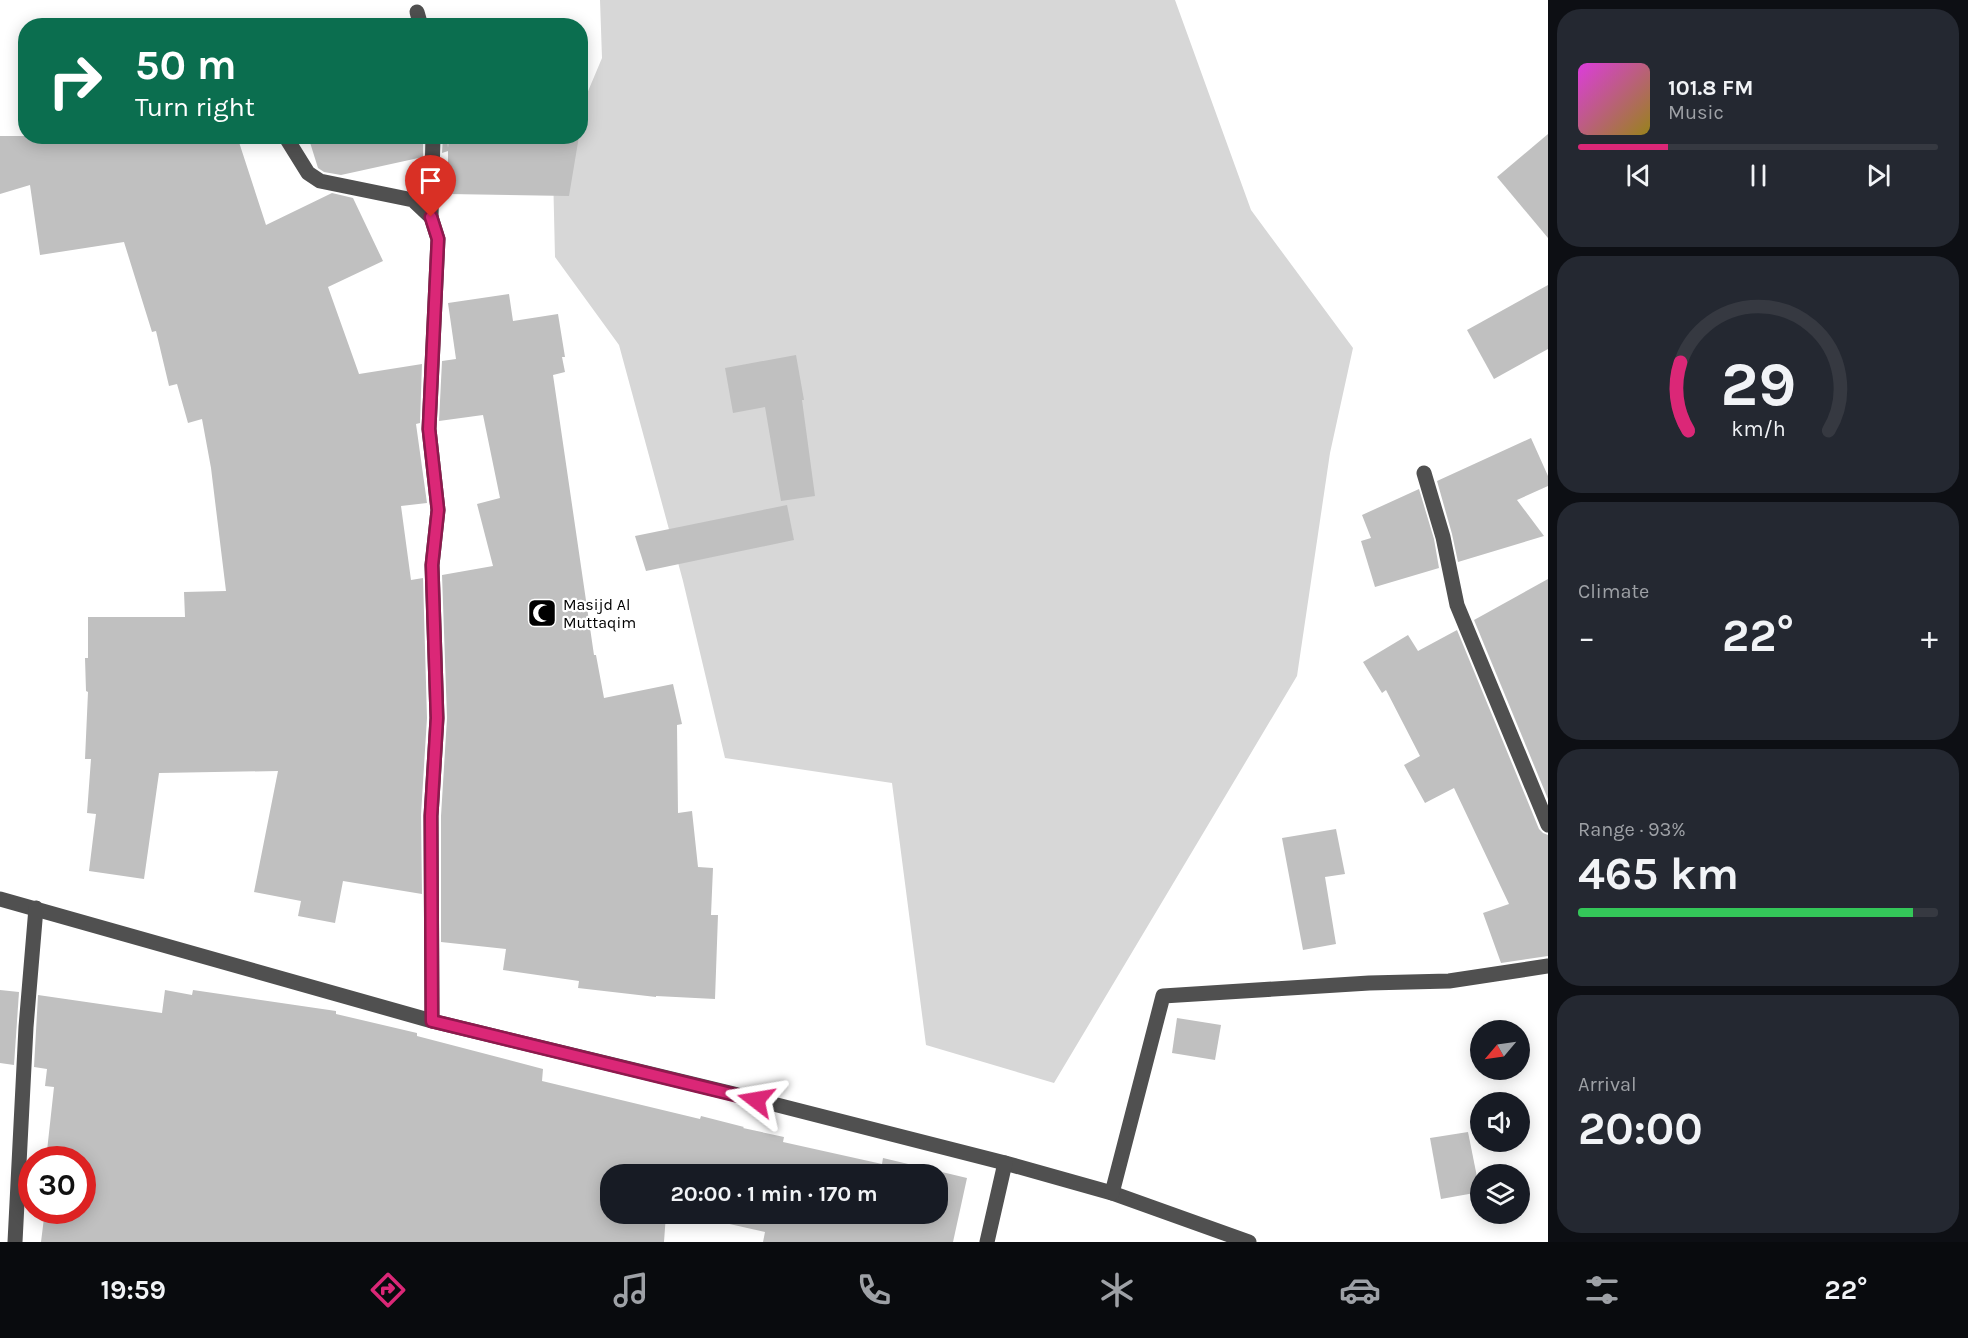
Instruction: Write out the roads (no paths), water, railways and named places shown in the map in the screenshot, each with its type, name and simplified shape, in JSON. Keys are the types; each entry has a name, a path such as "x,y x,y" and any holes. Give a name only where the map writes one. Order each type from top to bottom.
{"street":[{"path":"290,144 308,173 320,181 413,200 431,217"},
{"path":"432,1021 431,816 437,718 432,565 438,510 429,429 438,239 431,217 433,144"},
{"path":"1424,473 1443,537 1457,604 1548,825"},
{"path":"0,899 432,1021 1005,1163 1112,1193 1249,1242"},
{"path":"15,1242 26,1027 36,908"},
{"path":"1112,1193 1163,996 1369,983 1449,981 1548,966"},
{"path":"987,1242 1005,1163"}],"place":[{"name":"Masijd Al Muttaqim","path":"542,613"}]}
